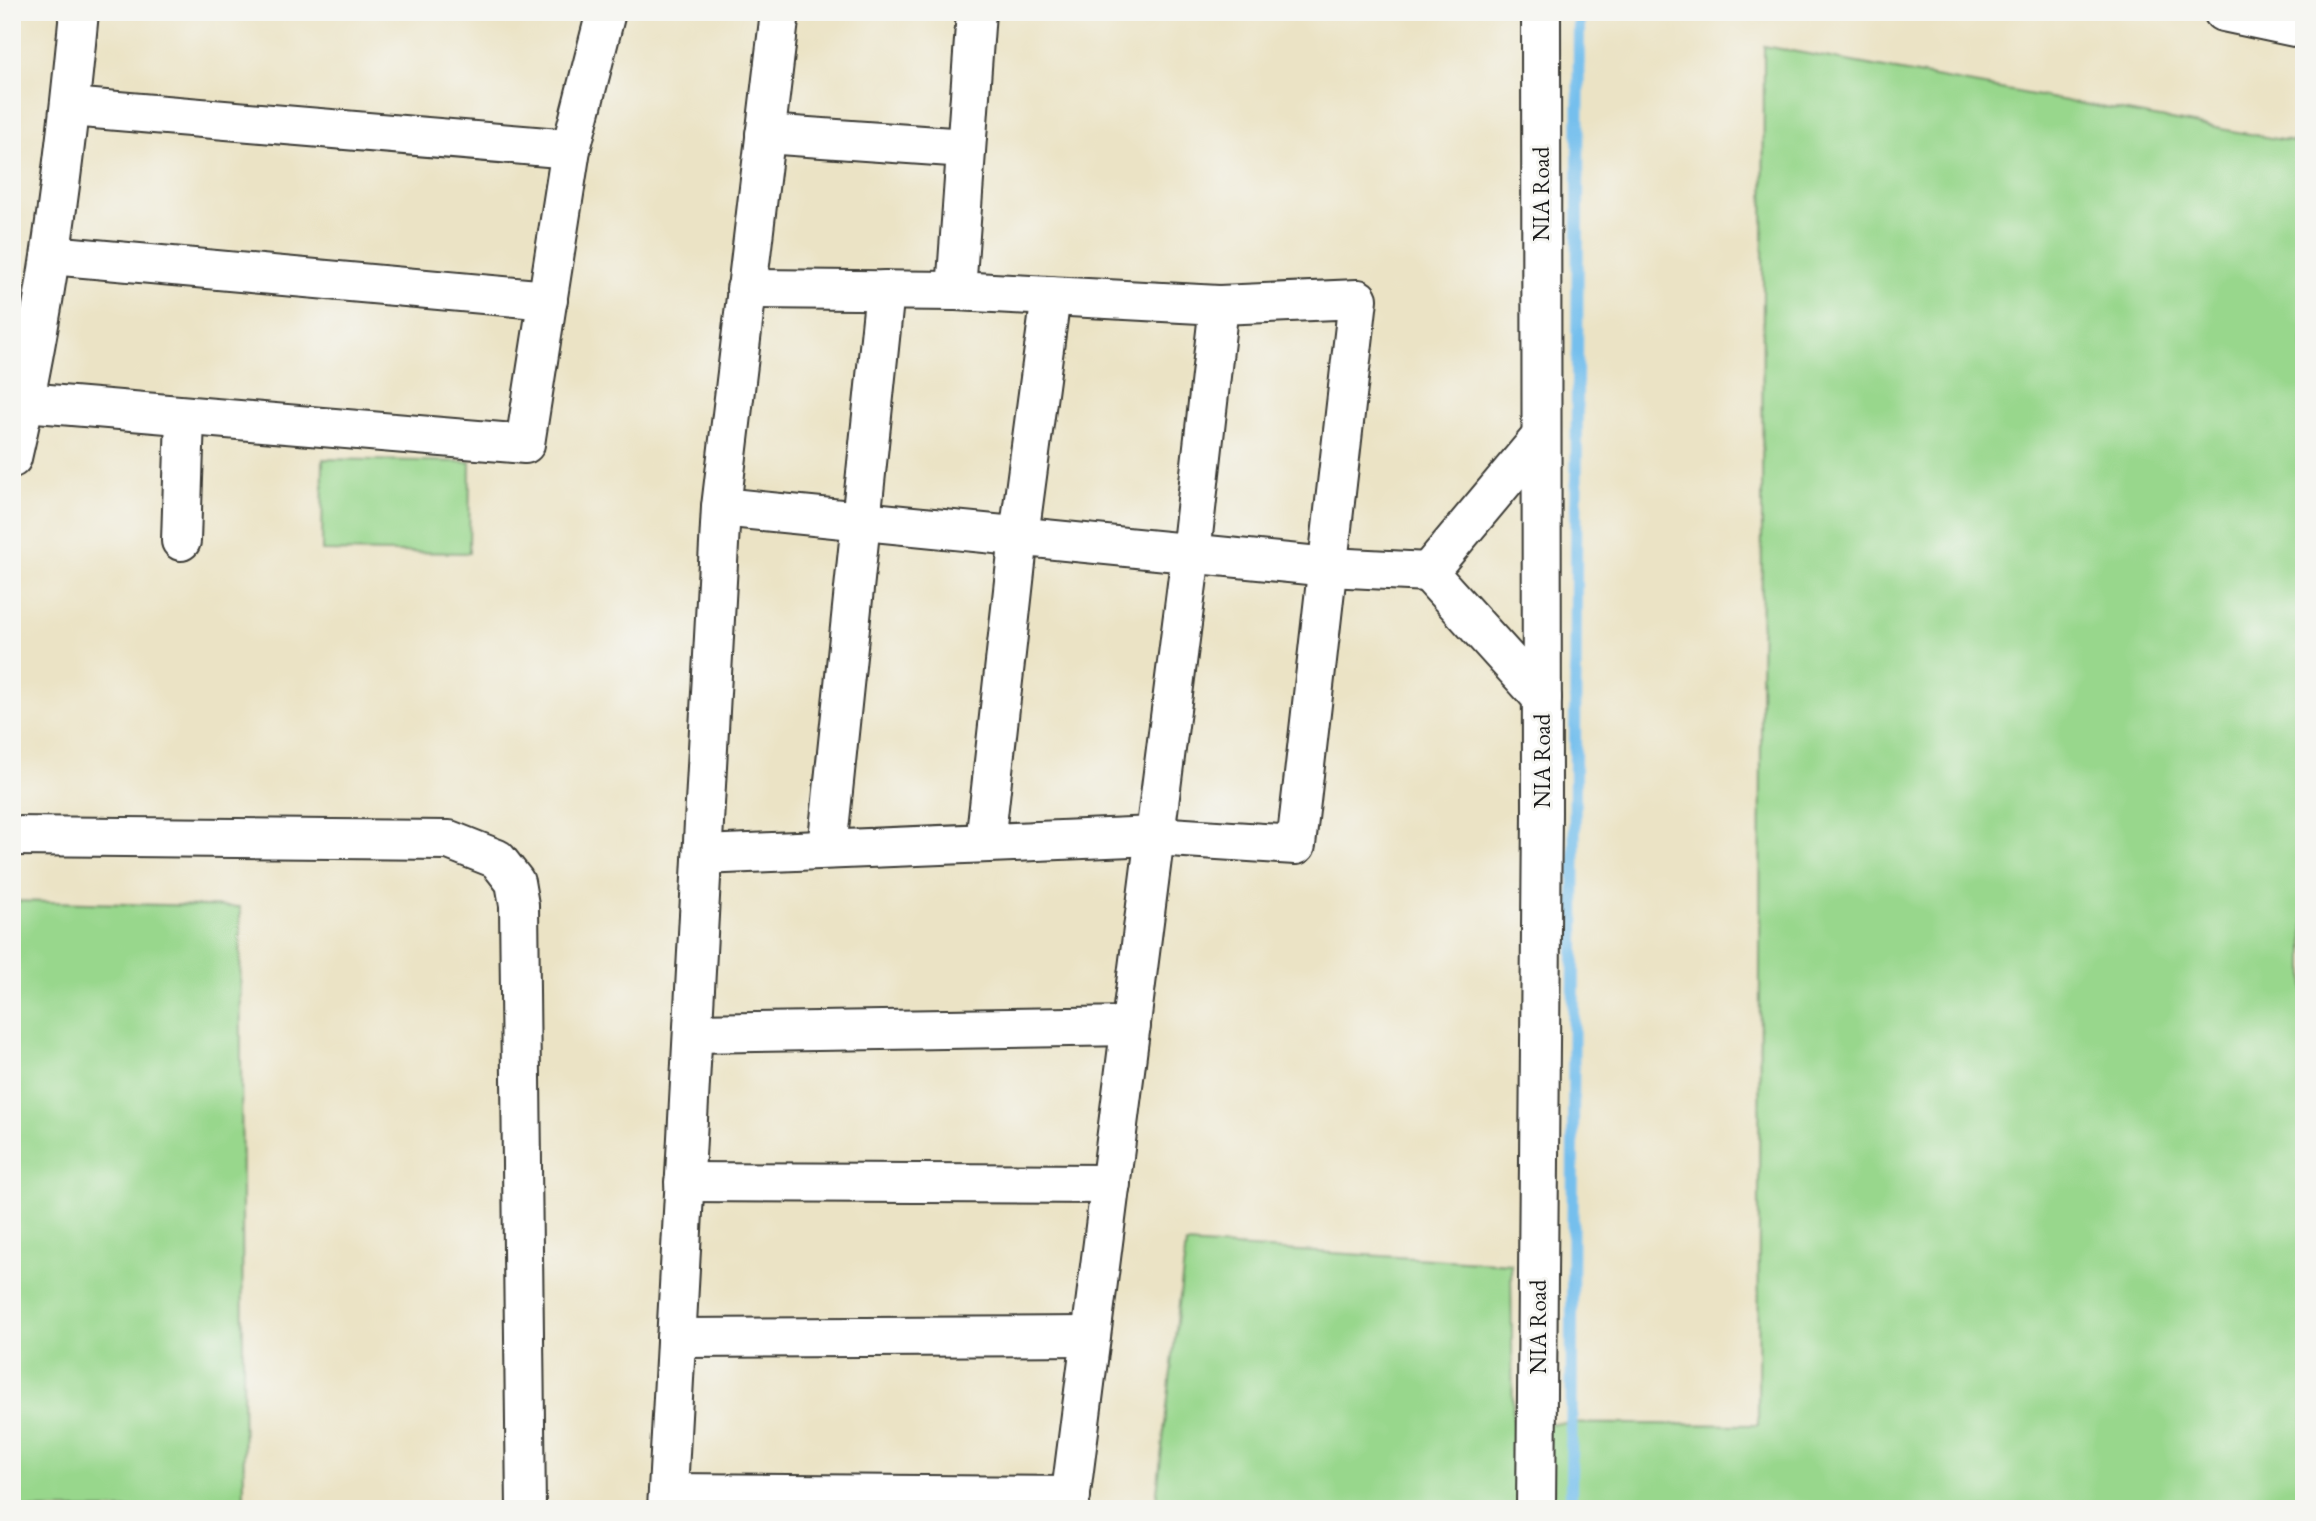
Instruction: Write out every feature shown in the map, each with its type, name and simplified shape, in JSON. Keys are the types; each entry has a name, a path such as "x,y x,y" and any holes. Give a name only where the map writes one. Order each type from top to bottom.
{"street":[{"path":"12,458 25,402 51,255 79,12"},
{"path":"25,402 525,444 571,149 606,12"},
{"path":"780,12 721,507 667,1501 1070,1502 1191,553 1219,305"},
{"path":"956,291 976,12"},
{"name":"NIA Road","path":"1536,1509 1542,698 1541,12"},
{"path":"2224,12 2304,29"},
{"path":"70,107 571,149"},
{"path":"765,134 967,148"},
{"path":"51,255 548,300"},
{"path":"703,855 1154,836 1296,845 1358,299 1219,305 956,291 746,289"},
{"path":"827,849 885,290"},
{"path":"985,843 1019,536 1051,296"},
{"path":"181,541 185,416"},
{"path":"1428,572 1541,437"},
{"path":"721,507 1329,566 1428,572 1542,698"},
{"path":"12,836 449,840 497,859 515,882 519,905 526,1509"},
{"path":"693,1033 1130,1026"},
{"path":"684,1182 1111,1184"},
{"path":"676,1338 1091,1336"}],"green space":[{"path":"1764,46 2304,144 2304,1509 1155,1509 1186,1244 1511,1264 1513,1423 1758,1425"},
{"path":"323,459 470,462 469,553 322,551"},
{"path":"12,901 240,907 244,1509 12,1509"}],"waterway":[{"path":"1571,1509 1579,12"}]}
